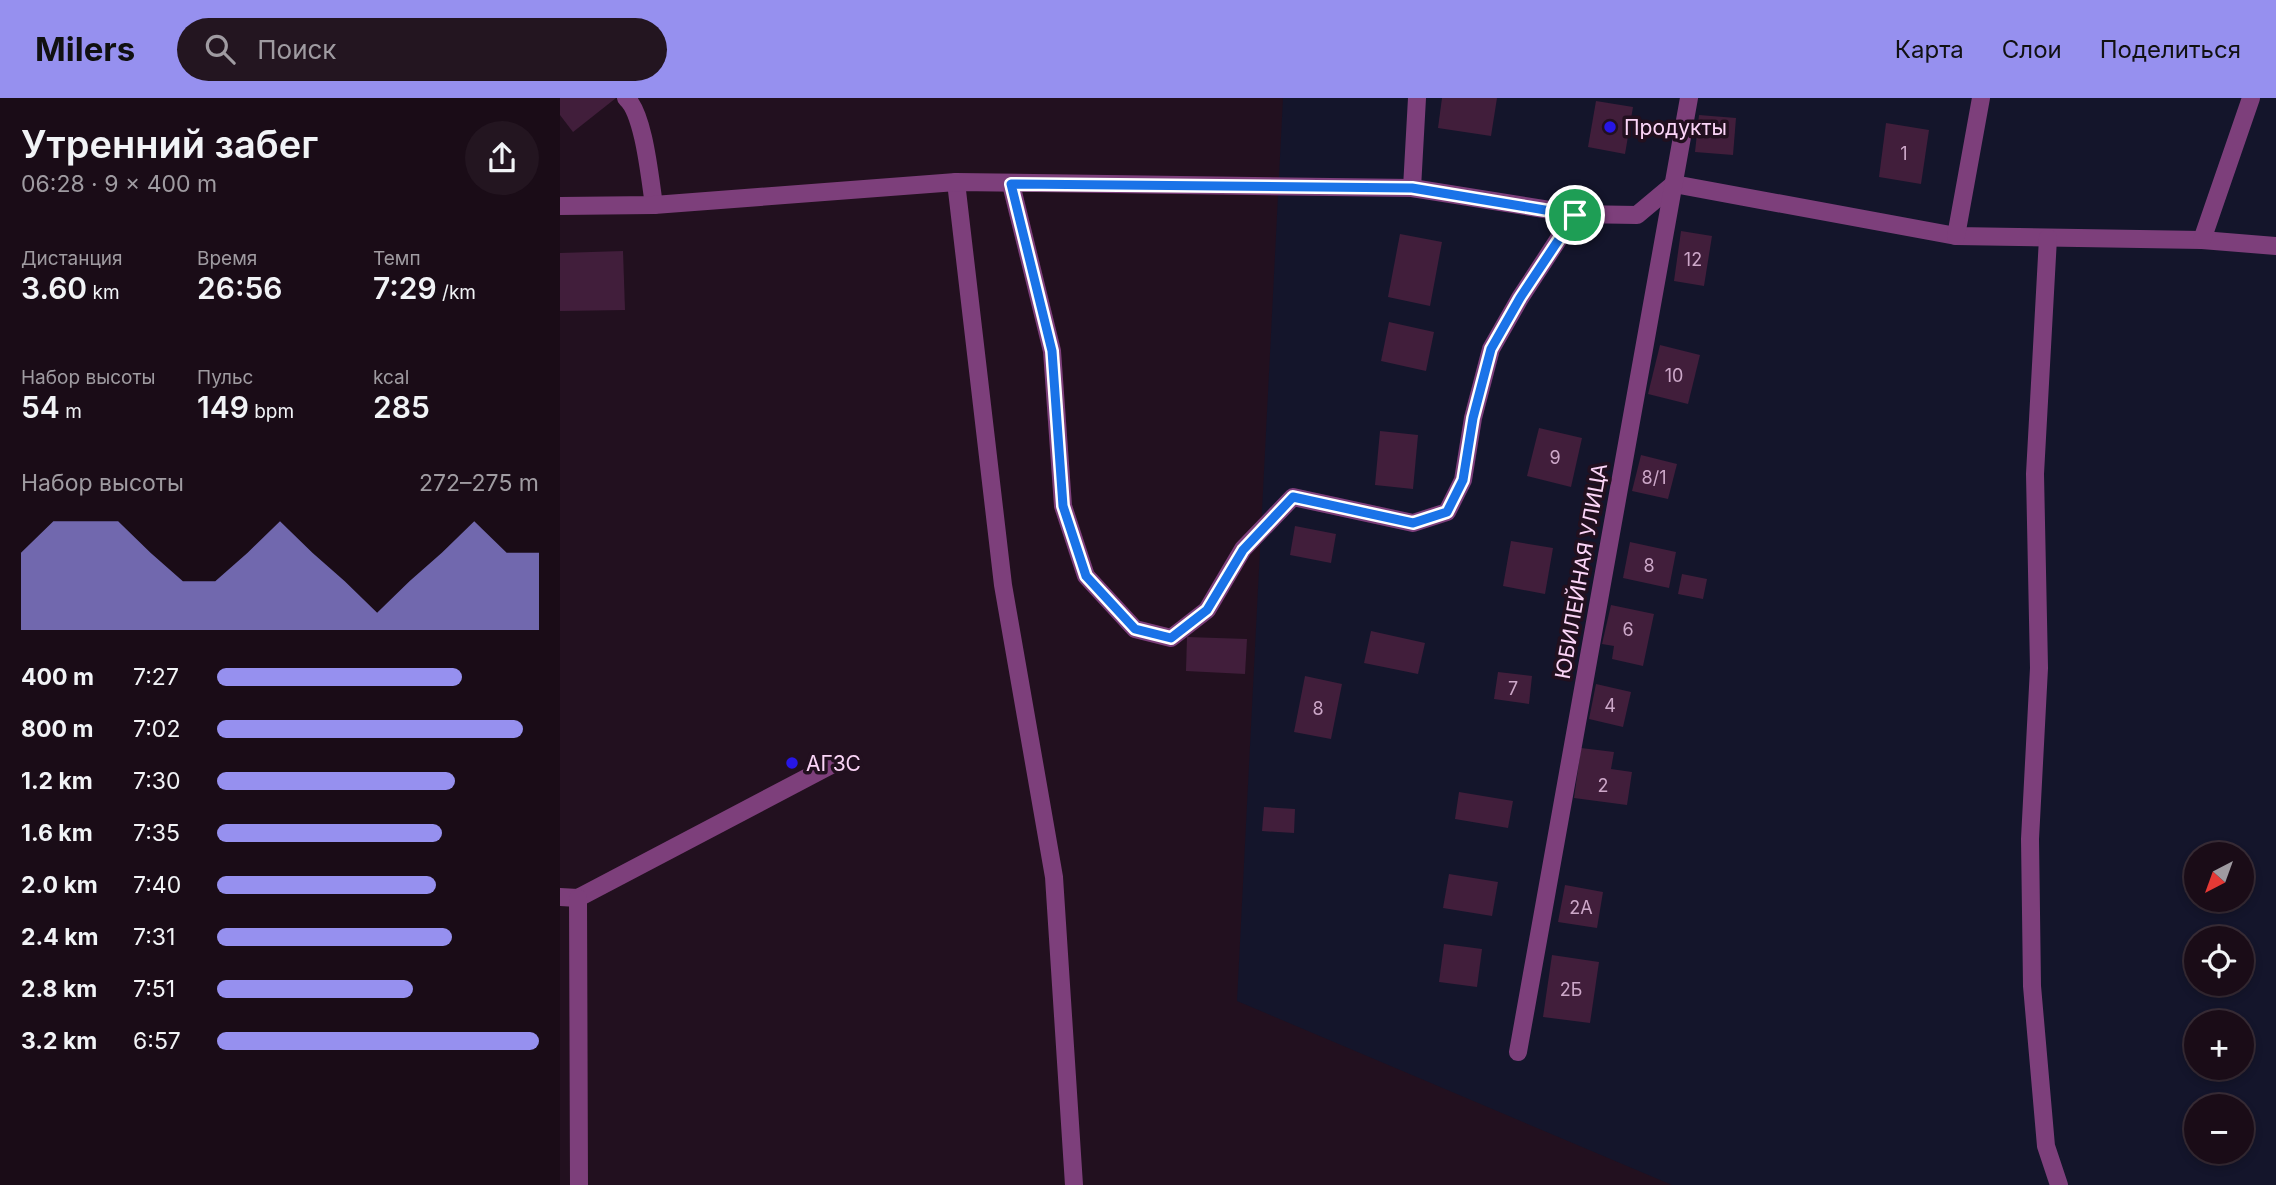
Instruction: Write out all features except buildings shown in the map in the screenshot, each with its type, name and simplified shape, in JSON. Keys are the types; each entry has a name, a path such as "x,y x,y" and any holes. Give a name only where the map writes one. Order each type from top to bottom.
{"street":[{"path":"626,98 633,104 642,135 654,205"},
{"path":"1412,188 1417,98"},
{"name":"ЮБИЛЕЙНАЯ УЛИЦА","path":"1518,1052 1689,98"},
{"path":"1956,236 1981,98"},
{"path":"2202,240 2251,98"},
{"path":"956,182 1003,585 1054,877 1074,1185"},
{"path":"560,206 654,205 956,182 1412,188 1575,215 1637,215 1674,184 1956,236 2202,240 2276,246"},
{"path":"1011,184 1052,351 1063,506 1086,576 1135,629 1171,638 1207,610 1243,550 1293,497 1413,523 1447,512 1463,480 1473,418 1491,349 1520,298 1575,215"},
{"path":"2048,238 2035,474 2039,668 2030,839 2032,986 2046,1146 2059,1185"},
{"path":"579,1185 569,897 831,765"}],"shaded area":[{"path":"1283,98 2276,98 2276,1185 1672,1185 1237,1001"}],"place":[{"name":"Продукты","path":"1610,127"},
{"name":"АГЗС","path":"792,763"}],"route":[{"path":"1011,184 1412,188 1575,215 1520,298 1491,349 1473,418 1463,480 1447,512 1413,523 1293,497 1243,550 1207,610 1171,638 1135,629 1086,576 1063,506 1052,351 1011,184"}]}
